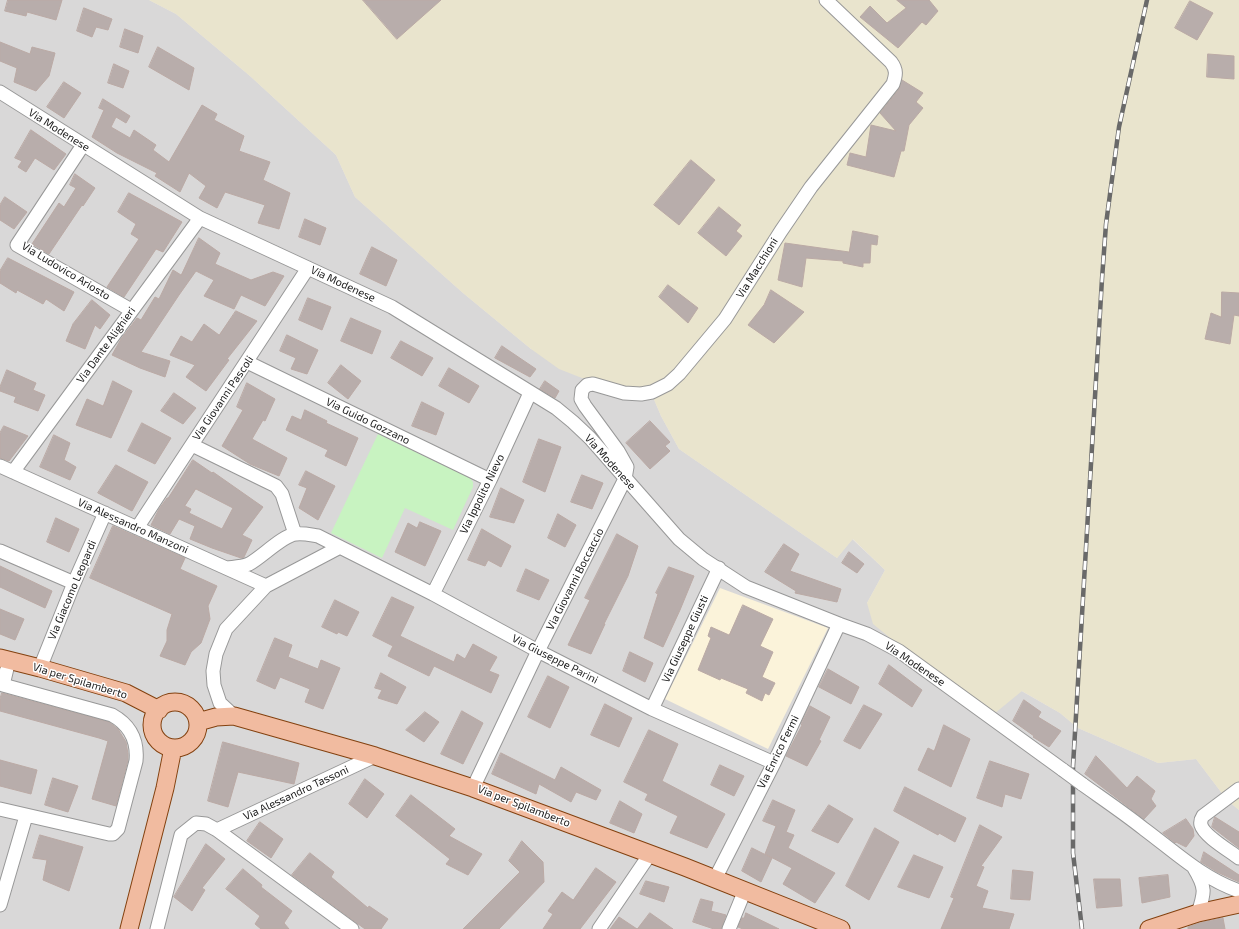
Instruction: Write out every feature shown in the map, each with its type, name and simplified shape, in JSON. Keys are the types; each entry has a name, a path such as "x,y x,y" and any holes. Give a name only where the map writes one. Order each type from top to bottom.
{"main road":[{"name":"Via per Spilamberto","path":"4,659 126,693 158,710"},
{"path":"171,702 186,704 196,715 198,722 196,735 192,741 186,745 173,748 165,745 154,733 154,717 158,710 171,702"},
{"name":"Via per Spilamberto","path":"198,722 216,717 234,716 375,756 473,788 745,890 841,929"},
{"path":"129,929 165,788 173,748"},
{"path":"1149,929 1198,913 1239,904"}],"street":[{"name":"Via Macchioni","path":"625,479 627,467 618,450 582,399 581,394 583,388 587,385 593,384 624,393 641,394 652,392 664,386 679,374 725,319 794,212 826,167 892,84 895,78 895,67 891,62 826,0"},
{"name":"Via Modenese","path":"0,92 200,218 392,307 556,408 590,438 679,540 692,551 746,586 867,634 899,651 1144,829 1194,868 1227,886 1239,890"},
{"name":"Via Ludovico Ariosto","path":"83,145 17,244 131,310"},
{"name":"Via Dante Alighieri","path":"13,472 200,218"},
{"name":"Via Giovanni Pascoli","path":"138,528 308,268"},
{"name":"Via Guido Gozzano","path":"247,362 490,480"},
{"name":"Via Ippolito Nievo","path":"433,594 490,480 530,393"},
{"path":"192,445 276,486 282,494 295,534 288,537 250,564 227,568"},
{"name":"Via Alessandro Manzoni","path":"0,466 266,586"},
{"name":"Via Giovanni Boccaccio","path":"473,788 538,652 625,479"},
{"name":"Via Giacomo Leopardi","path":"40,668 74,583 105,513"},
{"name":"Via Giuseppe Parini","path":"295,534 318,536 433,594 538,652 652,709 774,762"},
{"path":"234,716 220,703 214,685 213,671 216,654 226,629 266,586 340,547"},
{"path":"0,551 74,583"},
{"name":"Via Giuseppe Giusti","path":"652,709 719,568"},
{"name":"Via Enrico Fermi","path":"715,879 774,762 839,624"},
{"path":"0,809 26,816 113,834 118,829 137,752 136,742 126,726 112,715 3,685 4,659"},
{"name":"Via Alessandro Tassoni","path":"217,830 375,756"},
{"path":"1239,789 1203,816 1200,823 1209,835 1239,858"},
{"path":"0,905 26,816"},
{"path":"157,929 182,835 196,823 206,824 217,830 352,929"},
{"path":"598,929 650,854"},
{"name":"Via Modenese","path":"1194,868 1202,882 1204,891 1198,913"},
{"path":"729,929 745,890"}],"shaded area":[{"path":"0,0 149,0 176,14 250,76 336,155 355,197 463,293 531,349 650,390 661,416 679,449 837,558 852,539 885,570 867,603 1060,713 1078,728 1158,763 1196,759 1227,800 1239,810 1239,929 0,929"},
{"path":"149,0 1239,0 1239,810 1227,800 1196,759 1158,763 1078,728 1060,713 1022,691 994,714 915,658 873,624 867,603 885,570 853,539 837,558 679,449 661,416 650,390 634,390 582,378 559,369 531,349 463,293 355,197 336,155 250,76 176,14"},
{"path":"720,588 828,628 768,749 665,699"}],"green space":[{"path":"378,434 470,478 473,482 473,487 453,530 405,508 382,558 331,533"}],"building":[{"path":"8,0 62,0 56,20 27,12 26,16 5,11"},
{"path":"363,0 441,0 397,39"},
{"path":"897,0 929,0 938,11 926,25 922,22 898,48 860,17 870,6 887,23 906,8"},
{"path":"1190,1 1213,13 1197,40 1175,28"},
{"path":"84,8 112,19 108,30 96,27 92,37 77,31"},
{"path":"125,29 143,36 138,53 120,47"},
{"path":"0,42 30,54 32,47 55,53 49,76 36,91 14,82 17,68 0,61"},
{"path":"158,47 194,68 189,90 149,67"},
{"path":"1208,54 1234,56 1234,79 1207,77"},
{"path":"114,64 129,71 123,88 108,83"},
{"path":"902,80 923,93 916,102 923,108 909,125 904,151 901,151 894,177 847,165 850,153 866,157 871,125 896,131 880,113 899,89"},
{"path":"64,82 81,93 64,118 47,107"},
{"path":"103,99 130,116 126,123 116,117 111,127 130,138 134,130 156,145 153,150 169,162 202,105 217,114 214,120 244,136 239,151 270,162 263,180 290,193 279,229 258,223 265,205 225,192 217,208 199,198 206,186 189,173 180,192 155,176 157,173 117,153 92,137 104,110 99,108"},
{"path":"31,130 66,154 54,170 35,158 26,172 18,167 22,161 15,158"},
{"path":"691,160 715,180 679,225 654,205"},
{"path":"75,174 95,188 49,254 32,244 59,203 64,207 76,188 70,185"},
{"path":"129,193 182,222 163,252 156,249 124,297 107,287 139,239 131,234 136,224 118,212"},
{"path":"5,197 27,212 14,229 0,220 0,205"},
{"path":"719,207 741,225 736,231 742,236 726,256 698,233"},
{"path":"305,219 326,228 320,245 299,237"},
{"path":"853,231 878,236 877,245 871,244 870,263 863,263 863,267 843,263 843,261 806,258 802,287 778,280 785,243 849,252"},
{"path":"199,238 220,253 215,264 251,280 273,272 284,276 265,306 241,295 234,309 204,296 214,280 196,271 141,352 170,361 165,377 140,368 112,355 121,339 137,318 141,320 155,297 159,299 173,270 181,275"},
{"path":"372,247 397,260 386,286 360,274"},
{"path":"8,258 74,292 64,311 46,299 43,304 17,290 16,293 0,283 0,271"},
{"path":"668,285 698,308 688,323 659,297"},
{"path":"771,290 804,312 774,343 748,325 764,305"},
{"path":"1222,292 1239,293 1239,316 1234,315 1230,344 1205,339 1211,313 1221,317"},
{"path":"308,298 331,307 322,330 299,320"},
{"path":"92,300 110,315 100,329 95,325 85,349 66,341 73,324"},
{"path":"236,311 257,321 227,359 229,360 206,391 186,377 195,365 170,355 181,336 192,342 204,324 219,335"},
{"path":"351,318 381,331 372,354 341,341"},
{"path":"287,335 318,350 307,374 291,369 296,358 280,351"},
{"path":"401,341 433,358 422,376 391,358"},
{"path":"502,346 536,369 530,377 495,358"},
{"path":"341,365 361,381 348,399 328,383"},
{"path":"449,368 479,386 469,403 439,386"},
{"path":"7,370 36,383 33,390 45,395 38,411 14,402 16,397 0,391 0,387"},
{"path":"113,381 132,391 111,438 76,425 87,399 103,406"},
{"path":"545,381 559,391 555,398 540,389"},
{"path":"247,383 275,399 265,421 263,420 252,439 287,458 279,476 250,464 222,446 243,410 237,407"},
{"path":"174,393 196,408 183,424 161,411"},
{"path":"422,402 444,413 436,435 412,426"},
{"path":"305,410 327,421 326,423 358,438 346,466 325,456 328,450 286,430 292,416 301,420"},
{"path":"650,421 670,442 665,446 670,451 650,469 626,443"},
{"path":"142,423 171,438 155,464 128,451"},
{"path":"4,426 28,436 9,461 0,458 0,433"},
{"path":"54,435 70,443 64,460 76,467 70,480 40,467"},
{"path":"539,439 561,447 545,492 523,482"},
{"path":"193,460 263,507 242,535 252,540 244,557 241,558 190,539 195,526 179,519 170,534 151,525 159,509","holes":["196,489 233,508 222,529 189,513 191,509 185,506"]},
{"path":"116,465 148,482 132,511 98,493"},
{"path":"306,471 335,486 318,520 299,508 307,488 299,485"},
{"path":"582,475 603,483 592,509 571,502"},
{"path":"501,488 524,500 514,523 490,517"},
{"path":"558,514 576,525 565,547 548,538"},
{"path":"56,518 79,529 69,552 47,542"},
{"path":"420,522 441,531 425,566 395,552 408,523 417,528"},
{"path":"113,526 185,558 180,569 217,586 208,606 210,619 201,643 191,652 185,665 160,656 167,641 167,630 172,614 90,578"},
{"path":"482,529 511,546 501,567 488,560 485,566 468,560"},
{"path":"617,534 638,546 628,576 591,654 568,645 590,600 585,598"},
{"path":"784,544 799,554 790,571 841,589 837,602 795,593 796,591 765,572"},
{"path":"849,552 864,564 857,573 842,563"},
{"path":"0,566 52,591 45,608 0,587"},
{"path":"669,567 694,576 663,647 644,638 658,594 656,593"},
{"path":"526,569 549,580 539,600 517,591"},
{"path":"392,597 414,607 400,636 454,662 457,654 465,659 473,644 497,657 489,671 499,675 491,693 434,666 429,676 388,656 393,646 373,636"},
{"path":"335,600 359,612 347,636 338,632 337,634 322,627"},
{"path":"743,605 773,619 760,646 773,652 762,677 775,683 769,695 765,693 762,701 746,693 748,689 721,678 720,680 698,670 711,638 708,636 711,627 729,635"},
{"path":"0,609 24,619 15,640 0,634"},
{"path":"275,638 292,645 288,657 318,669 321,660 340,668 323,709 305,702 310,689 280,677 275,689 257,681"},
{"path":"630,652 653,663 645,682 623,671"},
{"path":"889,665 922,690 912,707 879,684"},
{"path":"828,669 859,687 851,704 819,687"},
{"path":"381,673 406,687 397,704 378,698 382,690 375,688"},
{"path":"548,676 569,687 550,728 528,717"},
{"path":"2,693 109,722 118,729 126,742 128,760 116,806 92,799 108,741 0,711 0,699"},
{"path":"1024,700 1041,712 1038,717 1061,731 1049,747 1033,737 1034,736 1013,721"},
{"path":"605,704 632,718 619,747 591,735"},
{"path":"864,705 882,714 860,749 844,741"},
{"path":"810,706 830,717 819,740 821,741 807,766 786,756"},
{"path":"462,711 483,723 463,764 441,754"},
{"path":"425,712 439,722 424,742 406,730"},
{"path":"944,725 970,739 951,787 918,770 928,748 934,751"},
{"path":"649,730 678,744 662,781 725,814 707,848 670,833 678,816 645,800 648,794 624,782"},
{"path":"223,742 299,763 294,784 238,772 228,807 208,801"},
{"path":"501,753 555,780 561,767 601,790 596,800 576,792 571,802 539,784 536,794 492,774"},
{"path":"1096,756 1127,788 1137,776 1155,791 1151,799 1156,806 1144,819 1085,774"},
{"path":"0,760 37,770 31,794 0,786"},
{"path":"990,761 1029,774 1021,799 1005,794 1002,807 977,798"},
{"path":"720,765 744,776 734,796 711,785"},
{"path":"53,778 78,786 68,812 45,805"},
{"path":"365,779 384,794 367,818 349,804"},
{"path":"905,787 966,818 955,842 939,833 938,835 894,811"},
{"path":"411,795 455,829 449,836 482,854 468,875 446,864 450,859 396,816"},
{"path":"773,800 795,810 786,832 794,835 788,848 835,873 815,903 783,884 792,868 765,854 776,826 763,821"},
{"path":"620,801 642,814 634,833 610,823"},
{"path":"829,805 853,819 838,843 812,831"},
{"path":"1215,817 1239,832 1239,848 1212,827"},
{"path":"1186,819 1193,829 1194,836 1186,847 1176,842 1175,843 1163,833"},
{"path":"260,822 283,839 271,858 247,841"},
{"path":"980,825 1002,837 981,866 984,867 976,886 988,891 982,908 1014,914 1009,929 941,929 954,898 951,897"},
{"path":"875,828 899,842 869,900 846,886"},
{"path":"40,835 83,847 69,891 43,880 47,860 33,858"},
{"path":"522,841 543,862 544,882 499,929 463,929 520,872 509,861"},
{"path":"206,844 225,859 202,888 205,890 192,911 174,897"},
{"path":"752,848 772,858 761,882 742,871"},
{"path":"1204,852 1239,875 1239,882 1217,872 1201,862"},
{"path":"310,853 334,872 331,877 368,908 369,906 388,919 381,929 365,929 292,875"},
{"path":"914,855 943,867 929,898 898,887"},
{"path":"596,868 616,882 580,929 543,929 553,914 548,911 562,892 573,900"},
{"path":"243,869 262,885 261,887 292,911 284,923 289,929 261,929 255,924 260,916 226,889"},
{"path":"1013,870 1033,872 1030,900 1011,899"},
{"path":"1168,875 1170,897 1142,903 1139,878"},
{"path":"1094,879 1120,879 1122,906 1097,908"},
{"path":"646,881 669,887 664,902 640,894"},
{"path":"701,899 713,902 711,911 726,915 721,929 714,929 693,922"},
{"path":"650,913 673,929 637,929"},
{"path":"746,913 779,929 743,929 738,927"},
{"path":"619,917 637,929 610,929"},
{"path":"1223,918 1225,929 1188,929 1188,927 1203,922"}],"railway":[{"path":"1082,929 1073,853 1073,766 1102,279 1106,224 1119,127 1147,0"}]}
